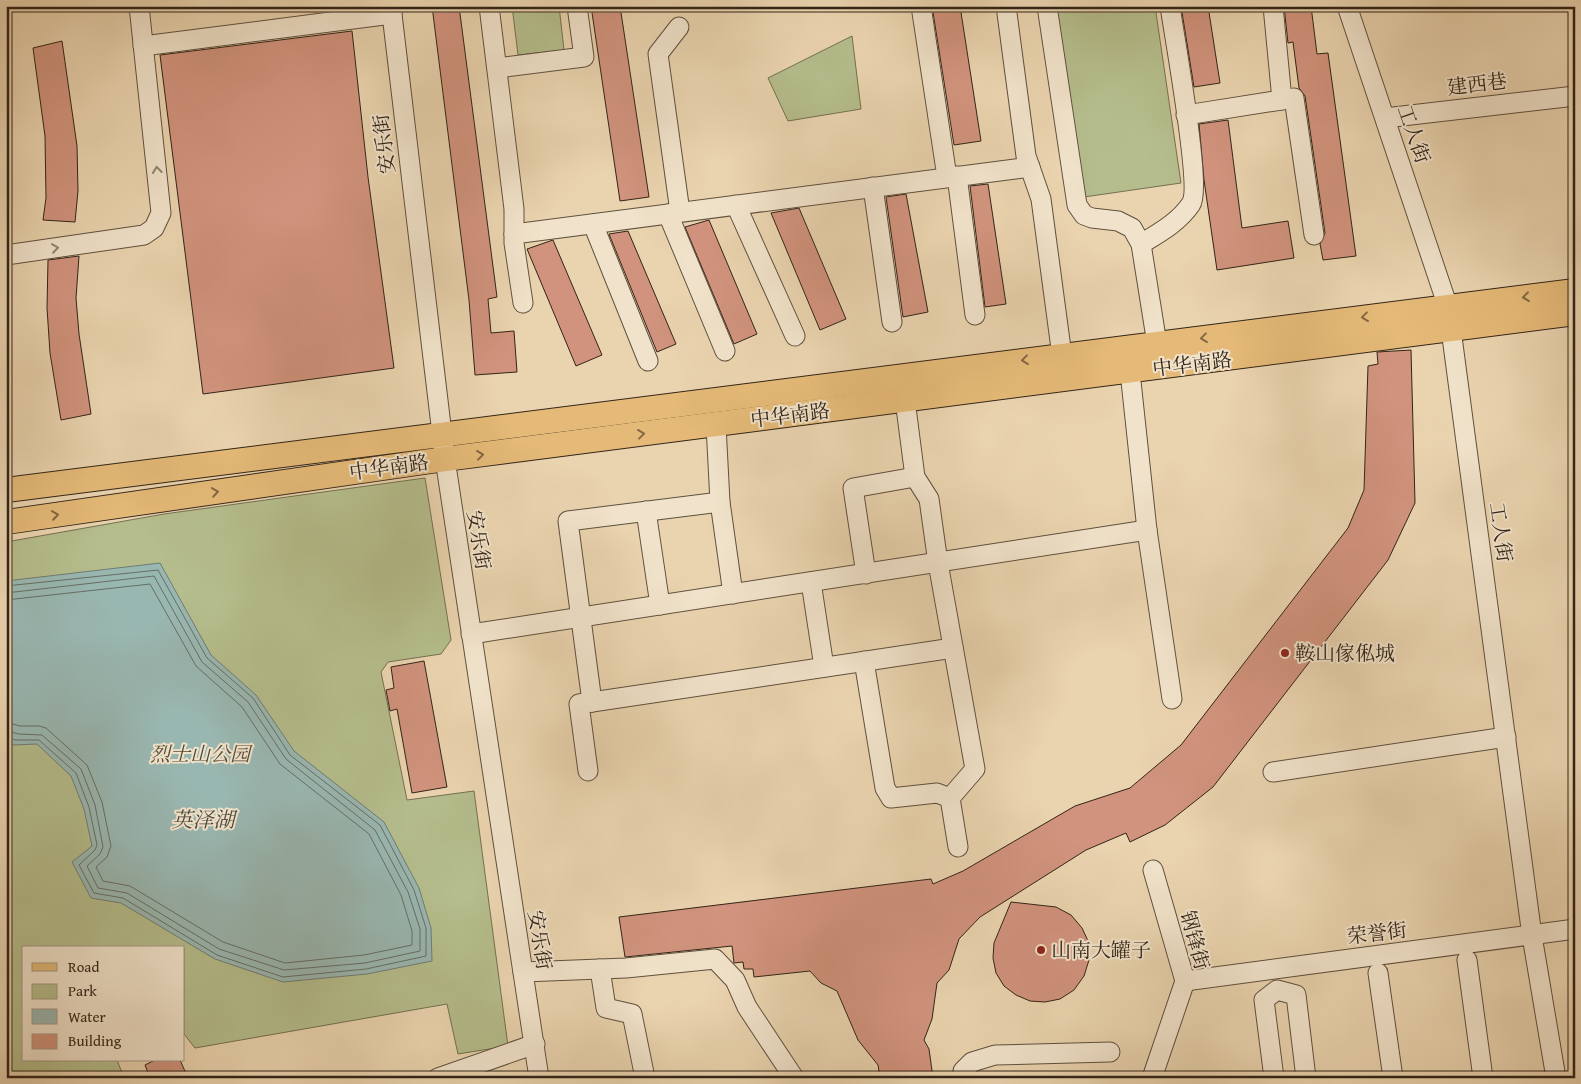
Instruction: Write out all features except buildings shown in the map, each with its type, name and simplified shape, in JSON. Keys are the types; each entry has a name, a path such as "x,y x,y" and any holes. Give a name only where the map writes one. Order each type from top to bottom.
{"main road":[{"name":"中华南路","path":"6,490 1575,291"},
{"name":"中华南路","path":"6,522 444,459 1130,372 1575,313"}],"street":[{"path":"6,255 144,235 154,228 161,213 139,6"},
{"path":"489,6 514,209 514,234 524,303"},
{"path":"497,68 584,57 577,6"},
{"path":"921,6 975,315"},
{"path":"1006,6 1026,156 1040,199 1062,356"},
{"path":"1047,6 1077,205 1084,215 1092,218 1118,221 1132,228 1141,244 1157,344"},
{"path":"1141,244 1175,222 1192,202 1195,174 1170,6"},
{"path":"1272,6 1282,100"},
{"name":"工人街","path":"1347,6 1448,306 1532,936 1556,1078"},
{"path":"143,46 391,10"},
{"name":"安乐街","path":"391,10 444,459 539,1078"},
{"path":"679,27 658,54 674,213 725,351"},
{"name":"建西巷","path":"1385,118 1575,96"},
{"path":"1186,115 1294,98 1314,235"},
{"path":"514,234 1030,167"},
{"path":"873,187 892,322"},
{"path":"736,205 795,336"},
{"path":"593,224 648,361"},
{"path":"1130,372 1147,530 1172,699"},
{"path":"904,400 915,477 929,499 938,563 975,769 950,798"},
{"path":"716,424 720,502 733,594"},
{"path":"866,574 853,488 915,477"},
{"path":"592,702 568,521 720,502"},
{"path":"646,511 660,605"},
{"path":"471,634 1147,530"},
{"path":"811,582 824,667"},
{"path":"588,771 579,704 953,648"},
{"path":"864,661 885,788 891,798 937,793 950,798"},
{"path":"1273,772 1506,737"},
{"path":"950,798 958,847"},
{"name":"钢锋街","path":"1152,1078 1185,981 1153,870"},
{"name":"荣誉街","path":"1185,981 1575,929"},
{"path":"523,972 600,969 715,960 735,980 747,1006 794,1078"},
{"path":"1467,960 1483,1078"},
{"path":"600,969 606,1008 632,1014 645,1078"},
{"path":"1378,973 1393,1078"},
{"path":"1274,1078 1264,1000 1278,990 1296,995 1306,1078"},
{"path":"438,1078 535,1044"},
{"path":"964,1078 963,1071 972,1062 995,1055 1110,1052"}],"green space":[{"path":"512,6 559,6 564,50 518,55"},
{"path":"1056,6 1155,6 1181,183 1084,197"},
{"path":"852,36 861,109 788,121 768,78"},
{"name":"烈士山公园","path":"425,478 451,640 441,654 388,662 381,672 407,800 474,791 508,1046 458,1054 447,1004 195,1048 185,1035 185,946 22,946 22,1062 118,1062 124,1078 6,1078 6,542 164,514"}],"water":[{"name":"英泽湖","path":"160,563 211,655 256,695 294,751 384,822 419,888 431,928 432,961 367,974 283,982 215,959 121,903 91,898 72,862 92,846 84,809 71,776 37,744 12,745 6,738 6,581"}],"place":[{"name":"鞍山傢俬城","path":"1285,653"},
{"name":"山南大罐子","path":"1041,950"}]}
